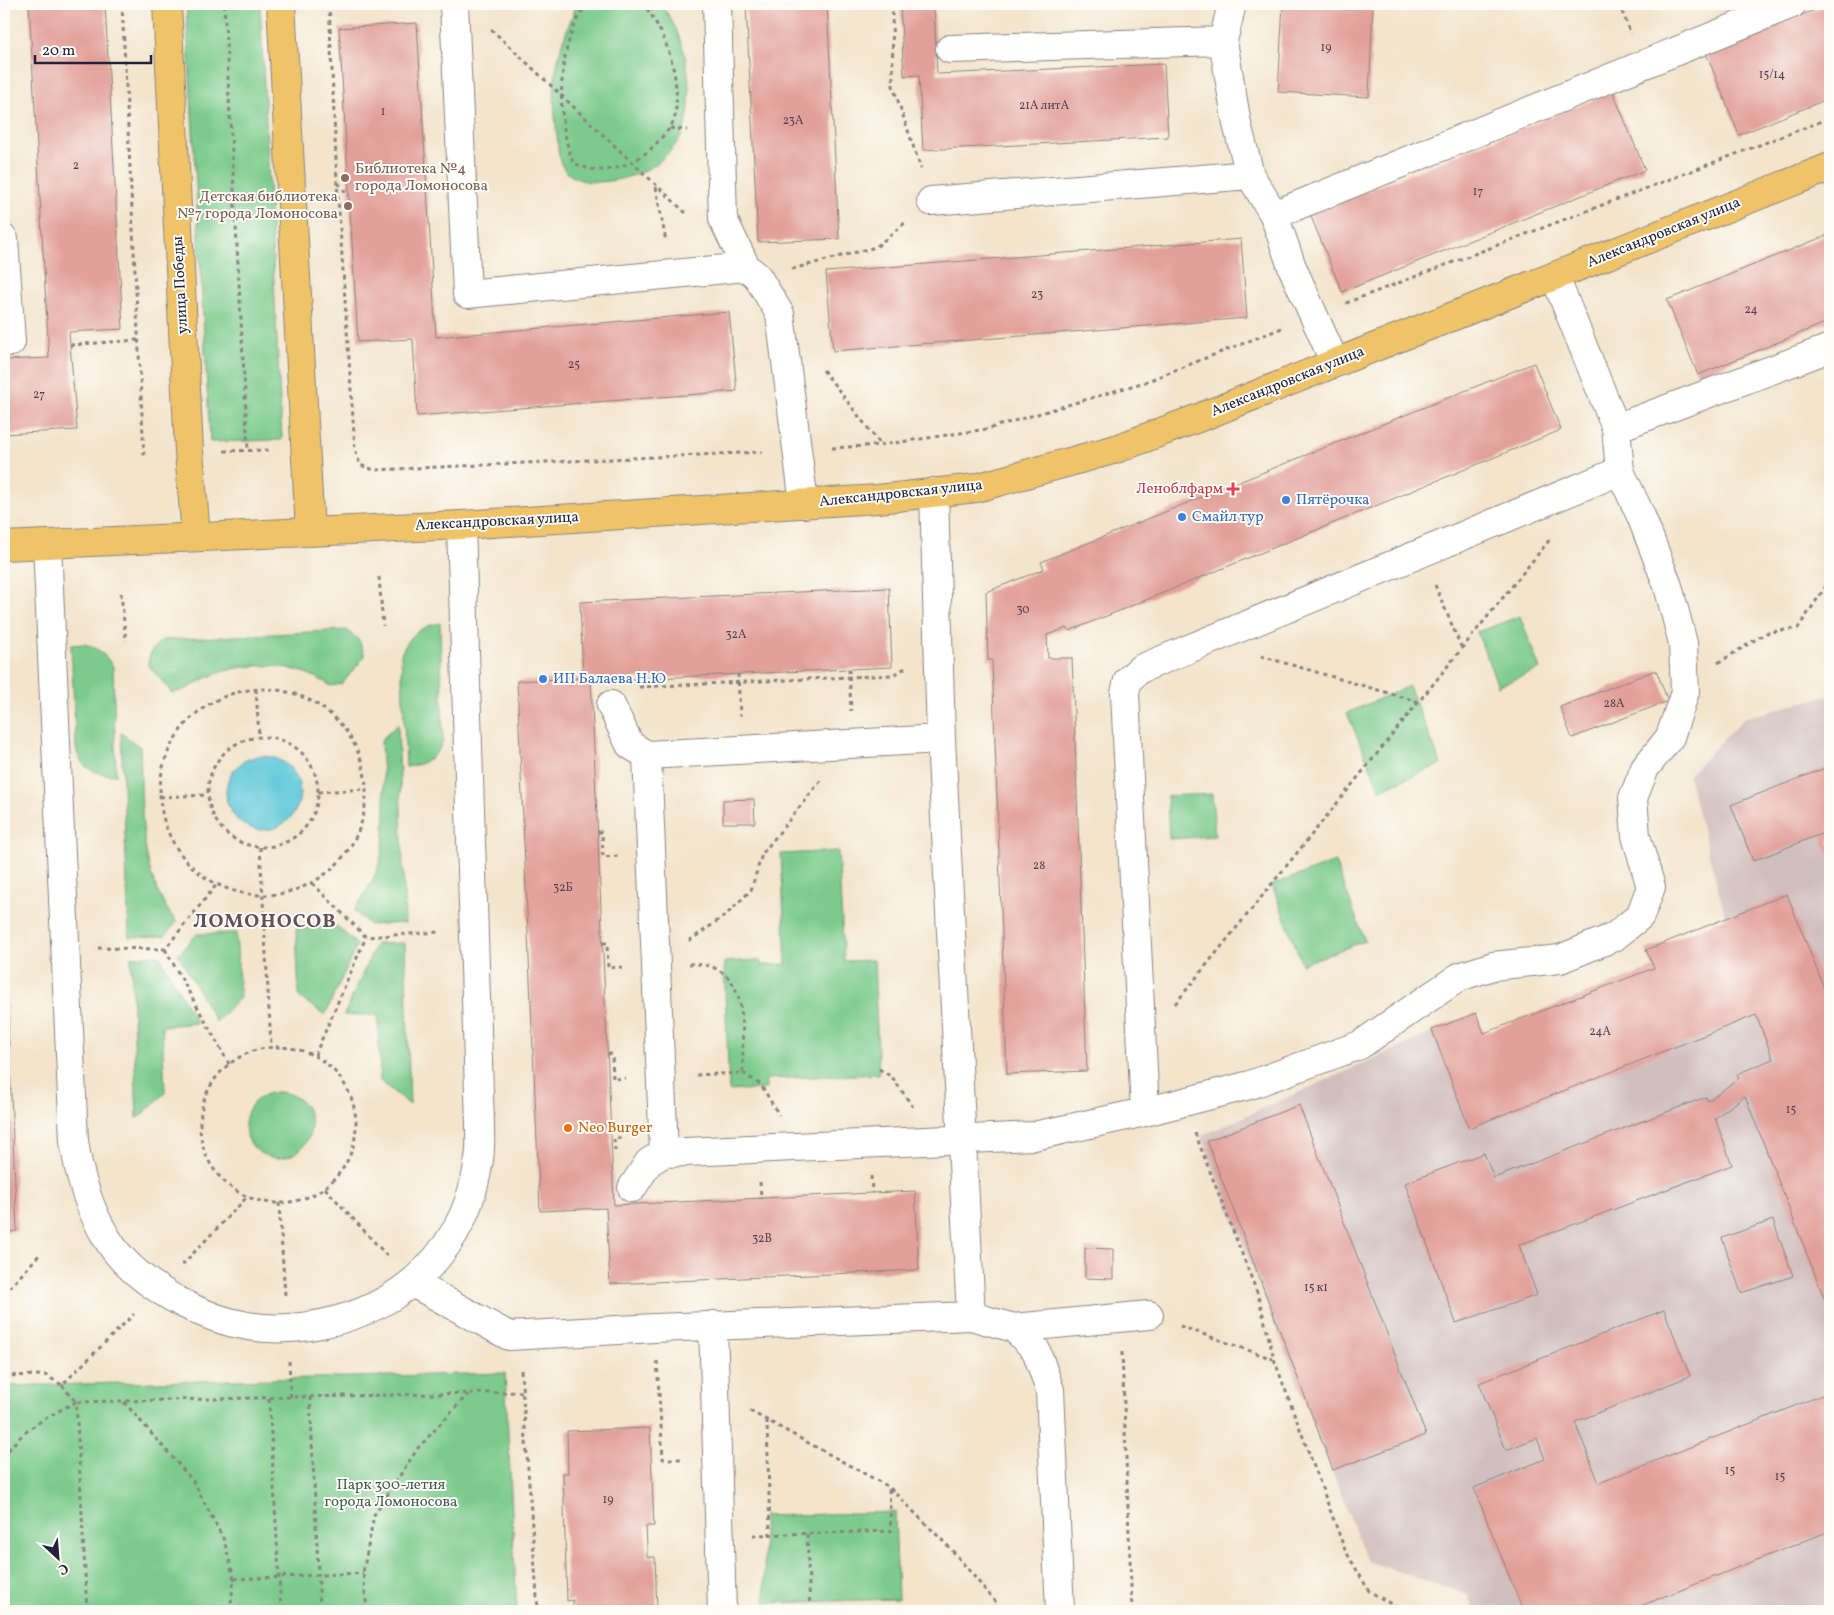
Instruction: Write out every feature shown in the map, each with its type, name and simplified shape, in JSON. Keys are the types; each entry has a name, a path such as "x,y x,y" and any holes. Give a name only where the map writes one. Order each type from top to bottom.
{"main road":[{"name":"улица Победы","path":"167,4 189,452 196,537"},
{"path":"282,4 310,532"},
{"name":"Александровская улица","path":"4,546 461,525 878,499 976,488 1116,449 1202,417 1335,362 1555,277 1830,167"}],"street":[{"path":"454,4 467,294 672,274 752,272"},
{"path":"717,4 723,218 752,272 780,314 804,504"},
{"path":"1232,4 1223,41 1237,124 1250,175 1274,215 1312,316 1335,362"},
{"path":"1274,215 1792,4"},
{"path":"950,49 1223,41"},
{"path":"931,202 1250,175"},
{"path":"4,239 10,342 4,342"},
{"path":"632,1188 648,1162 664,1153 1034,1136 1145,1112 1250,1085 1360,1045 1459,977 1493,966 1560,959 1614,938 1640,916 1651,887 1636,836 1633,798 1645,768 1670,737 1685,692 1683,643 1668,586 1641,516 1620,471 1616,428 1555,277"},
{"path":"1616,428 1830,348"},
{"path":"1145,1112 1125,693 1128,680 1140,669 1620,471"},
{"path":"934,492 942,739 950,1141 971,1316"},
{"path":"48,544 74,1141 79,1172 89,1200 108,1241 132,1269 158,1290 200,1312 243,1327 287,1329 336,1321 368,1312 412,1283 425,1272 454,1234 473,1187 479,1158 461,525"},
{"path":"611,704 630,745 647,755 942,739"},
{"path":"647,755 664,1153"},
{"path":"412,1283 509,1336 713,1325 971,1316 1014,1328 1149,1315"},
{"path":"713,1325 722,1611"},
{"path":"1014,1328 1036,1350 1050,1390 1060,1611"}],"path":[{"path":"122,4 144,456"},
{"path":"224,4 248,450"},
{"path":"329,4 337,182 355,450 360,465 374,470 798,451 881,445 987,429 1146,382 1312,316 1830,118"},
{"path":"587,4 574,24 566,52 562,94 568,149 573,162 595,170 634,163 656,145 670,128 675,117 676,93 667,48 658,27 643,4"},
{"path":"752,272 876,247 931,202 893,86 892,4"},
{"path":"489,27 690,217"},
{"path":"337,182 349,196"},
{"path":"656,186 672,274"},
{"path":"70,345 138,340"},
{"path":"821,368 881,445"},
{"path":"220,451 274,450"},
{"path":"1141,1045 1553,536"},
{"path":"1422,553 1462,649"},
{"path":"379,577 383,626"},
{"path":"1685,685 1766,632 1798,628 1830,580"},
{"path":"121,593 126,641"},
{"path":"1224,634 1249,652 1419,702"},
{"path":"656,965 726,915 751,890 762,854 828,772 847,744 849,669"},
{"path":"738,674 741,751"},
{"path":"611,704 611,688 892,675"},
{"path":"256,689 259,737"},
{"path":"256,689 281,690 305,697 336,718 357,747 364,768 367,789 362,824 352,844 335,866 312,883 283,893 262,896 239,892 217,884 197,872 174,844 164,822 160,797 161,774 166,756 174,740 188,720 219,698 243,690 256,689"},
{"path":"259,737 279,739 302,753 312,769 318,792 313,815 299,834 278,845 260,847 244,844 228,835 215,820 207,795 212,770 223,754 239,742 259,737"},
{"path":"318,792 367,789"},
{"path":"160,797 207,795"},
{"path":"598,832 602,832 603,848"},
{"path":"260,847 271,1045"},
{"path":"312,883 366,937 473,930"},
{"path":"165,948 217,884"},
{"path":"315,1055 366,937"},
{"path":"603,943 607,943 608,959"},
{"path":"66,948 165,948"},
{"path":"165,948 229,1064"},
{"path":"656,965 698,964 714,966 730,977 740,1000 743,1073"},
{"path":"271,1045 296,1048 315,1055 335,1070 347,1085 354,1103 358,1122 356,1141 350,1159 339,1175 325,1188 308,1198 268,1203 247,1197 229,1186 215,1171 205,1153 200,1132 200,1112 206,1092 218,1074 229,1064 251,1051 271,1045"},
{"path":"608,1054 612,1054 613,1070"},
{"path":"879,1069 892,1077 950,1141"},
{"path":"660,1076 743,1073 761,1085 799,1147"},
{"path":"1182,1102 1258,1295 1274,1360 1345,1550 1370,1591 1403,1611"},
{"path":"325,1188 412,1283"},
{"path":"62,1384 158,1290 247,1197"},
{"path":"4,1294 41,1253"},
{"path":"1149,1315 1274,1360"},
{"path":"655,1328 663,1459"},
{"path":"528,1335 520,1375 538,1611"},
{"path":"1121,1346 1132,1611"},
{"path":"4,1376 45,1375 62,1384 76,1402 87,1611"},
{"path":"715,1390 889,1487 951,1549 1003,1611"},
{"path":"4,1457 10,1447 41,1420 76,1402 522,1392"},
{"path":"367,1611 363,1573 374,1515 418,1448 468,1394"},
{"path":"310,1397 320,1611"},
{"path":"269,1399 282,1611"},
{"path":"124,1402 193,1480 224,1540 234,1579 230,1611"},
{"path":"767,1420 770,1535"},
{"path":"720,1537 891,1531 889,1487"},
{"path":"807,1534 810,1611"},
{"path":"234,1579 363,1573"}],"shaded area":[{"path":"1830,695 1830,1611 1474,1611 1468,1595 1367,1561 1201,1136 1476,1013 1484,1033 1653,968 1646,950 1726,918 1688,776 1744,718"}],"green space":[{"path":"186,4 260,4 282,440 210,442"},
{"path":"577,4 660,4 675,27 685,55 689,81 689,105 687,121 681,136 670,152 656,164 647,170 622,179 595,182 583,180 572,176 564,169 559,158 554,99 556,68"},
{"path":"1520,616 1540,669 1498,686 1477,632"},
{"path":"440,623 443,740 441,746 429,759 406,767 401,654 412,637 421,629"},
{"path":"347,630 359,640 365,656 342,684 331,686 303,672 288,668 256,666 226,671 172,693 148,665 152,650 163,640"},
{"path":"84,644 94,647 101,652 113,667 116,775 95,772 85,766 76,748 71,645"},
{"path":"1409,686 1441,764 1380,790 1347,713"},
{"path":"398,724 405,923 370,925 354,911 371,883 380,860 385,825 381,740"},
{"path":"121,733 140,747 142,816 148,862 154,883 164,903 177,922 165,936 129,937"},
{"path":"1212,794 1215,836 1169,839 1167,796"},
{"path":"838,851 844,961 874,960 879,1074 766,1079 766,1089 729,1091 724,962 760,960 761,965 786,964 781,854"},
{"path":"1335,862 1365,941 1302,964 1272,885"},
{"path":"337,926 357,945 325,1015 299,997 296,929"},
{"path":"236,933 240,998 216,1022 178,954 197,934"},
{"path":"405,943 410,1105 380,1081 378,1015 344,1015 376,944"},
{"path":"159,955 197,1023 162,1026 165,1093 137,1119 131,957"},
{"path":"278,1092 291,1095 301,1102 308,1112 311,1125 308,1138 301,1148 291,1155 278,1158 265,1155 255,1148 248,1138 245,1125 248,1112 255,1102 265,1095"},
{"name":"Парк 300-летия города Ломоносова","path":"505,1373 517,1611 4,1611 4,1386"},
{"path":"895,1512 898,1599 765,1603 763,1516"}],"water":[{"path":"263,756 284,762 294,772 300,793 294,814 284,824 263,830 242,824 232,814 226,793 232,772 242,762"}],"building":[{"path":"29,4 105,4 123,329 69,332 77,430 4,434 4,360 49,358"},
{"path":"746,4 827,4 839,239 758,242"},
{"path":"900,4 978,4 934,7 937,74 1164,64 1168,137 923,150 919,75 904,76"},
{"path":"1283,4 1373,4 1369,97 1278,92"},
{"path":"1830,4 1830,98 1739,135 1706,53"},
{"path":"417,23 436,337 729,312 737,391 417,416 413,339 358,342 339,28"},
{"path":"1613,92 1645,170 1342,292 1310,214"},
{"path":"1830,234 1830,321 1698,375 1667,300"},
{"path":"1241,239 1247,318 833,351 826,272"},
{"path":"1534,363 1561,430 1069,631 1067,628 1047,635 1048,658 1072,658 1087,1071 1007,1074 992,660 988,660 986,592 1044,569 1041,562"},
{"path":"889,588 892,667 591,681 614,1205 915,1191 919,1270 610,1284 606,1208 540,1211 517,681 583,678 580,602"},
{"path":"1656,670 1668,701 1572,738 1560,707"},
{"path":"1830,766 1830,858 1821,834 1753,861 1731,805"},
{"path":"754,799 755,823 723,823 723,800"},
{"path":"1787,894 1830,1003 1830,1313 1745,1096 1715,1118 1732,1165 1519,1245 1537,1295 1456,1323 1405,1183 1484,1153 1494,1178 1706,1097 1708,1101 1739,1078 1737,1074 1773,1059 1756,1015 1469,1128 1432,1030 1476,1013 1484,1033 1654,968 1646,950"},
{"path":"4,933 17,1231 4,1232"},
{"path":"1299,1105 1426,1435 1333,1470 1207,1141"},
{"path":"1773,1220 1793,1276 1741,1293 1722,1238"},
{"path":"1085,1248 1113,1249 1113,1279 1085,1278"},
{"path":"1664,1310 1690,1376 1575,1422 1599,1483 1830,1392 1830,1531 1628,1611 1523,1611 1474,1488 1545,1459 1537,1438 1506,1450 1479,1383"},
{"path":"650,1428 654,1526 646,1526 647,1557 655,1557 657,1611 573,1611 573,1600 567,1601 563,1473 568,1473 567,1431"}],"place":[{"name":"Библиотека №4 города Ломоносова","path":"345,178"},
{"name":"Детская библиотека №7 города Ломоносова","path":"348,206"},
{"name":"Леноблфарм","path":"1233,489"},
{"name":"Пятёрочка","path":"1286,500"},
{"name":"Смайл тур","path":"1182,517"},
{"name":"ИП Балаева Н.Ю","path":"543,679"},
{"name":"Neo Burger","path":"568,1128"}],"district":[{"name":"ЛОМОНОСОВ","path":"265,922"}]}
